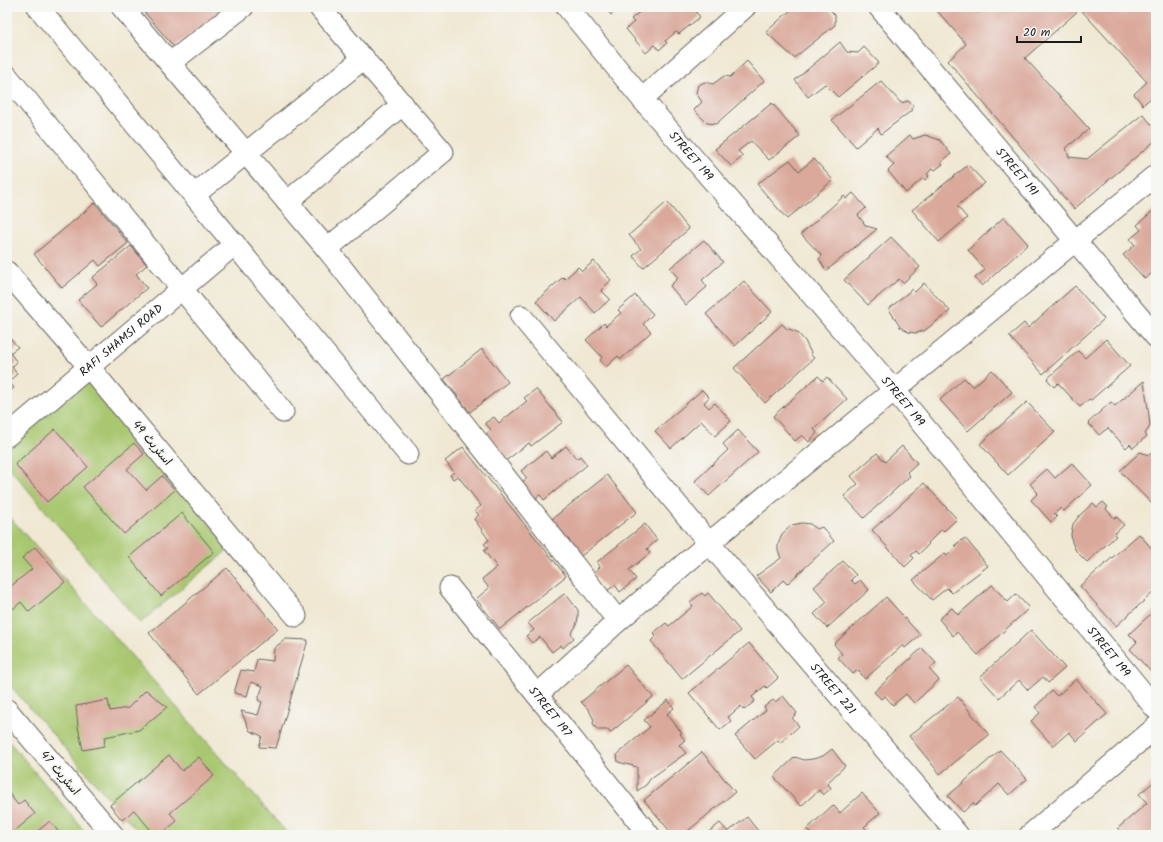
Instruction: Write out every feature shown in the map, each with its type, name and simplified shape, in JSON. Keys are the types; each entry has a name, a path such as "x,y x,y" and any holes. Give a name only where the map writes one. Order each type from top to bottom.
{"street":[{"path":"122,7 327,249 618,621"},
{"path":"170,63 243,7"},
{"path":"319,7 443,152 327,249"},
{"name":"STREET 199","path":"567,7 642,99 895,391 1156,709"},
{"path":"642,99 745,7"},
{"name":"STREET 191","path":"879,7 1156,337"},
{"path":"47,10 194,195 408,454"},
{"path":"194,195 364,58"},
{"path":"7,76 283,412"},
{"path":"286,202 403,104"},
{"path":"537,695 618,621 709,543 1156,176"},
{"name":"RAFI SHAMSI ROAD","path":"7,436 235,244"},
{"name":"اسٹریٹ 49","path":"7,272 89,367 296,616"},
{"name":"STREET 221","path":"521,316 709,543 958,835"},
{"name":"STREET 197","path":"450,588 649,835"},
{"name":"اسٹریٹ 47","path":"7,710 113,835"},
{"path":"1030,835 1156,727"}],"green space":[{"path":"86,378 230,548 140,623 7,465 7,445"},
{"path":"7,514 289,835 141,835 7,682"},
{"path":"7,739 88,835 7,835"}],"building":[{"path":"140,7 228,7 174,47"},
{"path":"604,7 620,7 611,15"},
{"path":"646,7 692,7 700,17 679,34 676,32 665,41 667,43 659,50 655,45 646,53 626,29 634,22 631,19"},
{"path":"794,7 827,7 835,15 835,25 794,58 766,32"},
{"path":"934,7 974,7 978,13 986,7 1148,7 1156,17 1156,93 1143,105 1134,94 1147,82 1080,9 1025,58 1089,129 1066,148 1069,157 1087,159 1143,114 1156,130 1156,140 1074,209 948,61 966,44"},
{"path":"840,42 847,52 858,53 864,47 879,63 838,97 825,84 808,97 795,80"},
{"path":"747,61 764,81 716,124 707,123 694,110 702,102 696,93 698,85 705,82 713,84 724,76 730,77"},
{"path":"881,81 901,103 908,101 913,105 911,111 881,134 878,128 856,147 832,120"},
{"path":"772,103 800,136 769,160 751,141 738,151 743,156 731,166 715,149"},
{"path":"910,135 913,139 925,135 940,140 951,154 941,162 943,164 935,170 933,168 927,174 929,176 925,180 923,178 906,193 888,171 894,165 886,156"},
{"path":"814,159 833,180 787,219 757,184 790,160 799,171"},
{"path":"968,165 985,183 957,206 967,218 939,242 912,210"},
{"path":"853,193 866,208 858,215 866,226 877,229 826,271 819,259 822,256 801,234 844,196 846,199"},
{"path":"667,202 689,229 643,268 633,256 641,249 629,235"},
{"path":"95,203 128,243 100,266 95,260 62,288 34,254"},
{"path":"1156,208 1156,273 1154,275 1152,273 1145,279 1123,255 1135,245 1130,239 1141,230 1137,225"},
{"path":"1004,217 1028,244 982,286 975,278 985,270 968,250"},
{"path":"891,237 920,267 903,283 899,279 868,305 844,280"},
{"path":"704,240 723,262 702,280 707,287 686,305 670,286 678,278 670,268"},
{"path":"131,246 147,265 136,274 147,288 101,327 78,300 97,284 92,278"},
{"path":"594,261 611,280 601,290 610,299 595,313 581,297 554,321 536,301 563,277 565,279 578,267 582,271"},
{"path":"744,281 772,312 735,346 706,314"},
{"path":"924,283 950,311 924,331 916,333 908,332 900,327 889,309 912,289 915,292"},
{"path":"1075,286 1104,319 1043,374 1009,336 1024,323 1028,328"},
{"path":"635,295 653,314 643,324 651,332 621,359 618,356 606,367 600,360 602,357 586,340 604,323 606,326 621,313 618,310"},
{"path":"782,324 788,330 797,332 805,341 811,353 810,354 814,358 765,403 734,368"},
{"path":"7,335 18,347 10,353 17,362 12,367 17,374 9,381 14,388 7,394"},
{"path":"1106,339 1130,366 1091,400 1089,399 1080,407 1058,383 1054,387 1047,379 1078,351 1085,358"},
{"path":"482,349 508,382 470,412 444,379"},
{"path":"992,370 1012,392 968,431 940,400 964,378 973,387"},
{"path":"818,376 823,381 827,377 847,399 814,429 817,433 809,442 802,435 795,441 773,416"},
{"path":"1144,381 1150,426 1145,434 1147,436 1133,448 1130,444 1126,448 1108,428 1099,435 1088,423 1111,402 1115,406"},
{"path":"536,389 563,422 531,446 529,443 504,462 484,436 491,430 485,423 494,417 499,423 527,401 524,398"},
{"path":"702,390 709,397 704,403 709,408 715,403 731,421 715,436 701,421 671,448 655,431"},
{"path":"1027,402 1055,432 1008,475 980,444"},
{"path":"55,429 88,467 47,502 15,464"},
{"path":"738,430 758,452 709,496 695,481 728,450 723,444"},
{"path":"134,443 144,454 127,469 146,490 162,476 175,490 124,534 83,487"},
{"path":"566,446 577,459 580,456 587,465 544,500 540,495 534,499 521,483 527,478 521,471 546,451 551,458"},
{"path":"902,446 917,463 907,472 910,476 864,518 844,496 858,484 851,476 877,453 885,462"},
{"path":"463,447 566,576 500,629 476,599 489,588 482,579 497,567 484,551 488,548 484,544 489,540 474,519 479,515 475,511 481,506 458,476 453,479 450,475 454,472 445,461"},
{"path":"1156,449 1156,502 1153,505 1120,471 1140,452 1149,455"},
{"path":"1072,463 1092,485 1064,511 1061,508 1054,514 1057,517 1051,522 1031,500 1038,493 1030,484 1047,469 1055,478"},
{"path":"607,475 637,512 581,556 552,519"},
{"path":"924,483 957,519 944,531 942,529 919,554 916,551 911,555 914,558 905,567 872,530"},
{"path":"1103,502 1108,507 1106,509 1115,519 1117,517 1124,525 1114,534 1116,536 1087,562 1076,551 1072,542 1071,534 1073,524 1093,503 1097,507"},
{"path":"182,513 214,552 161,596 129,557"},
{"path":"802,523 810,524 817,529 822,527 834,541 787,584 783,580 771,592 756,576 781,558 778,551 778,545 782,534 792,525"},
{"path":"645,524 657,540 647,549 650,553 629,570 636,579 620,592 615,585 607,591 593,573 600,567 597,562"},
{"path":"1139,534 1156,553 1156,590 1116,626 1080,586"},
{"path":"965,538 988,566 952,593 947,588 932,600 913,580 945,553 947,556 957,547 955,545"},
{"path":"35,547 65,582 29,612 21,602 7,614 7,581 11,586 32,569 22,558"},
{"path":"843,561 856,575 851,580 855,584 860,580 869,590 827,628 814,614 827,602 814,587"},
{"path":"227,568 278,629 199,694 149,633"},
{"path":"992,585 1008,602 1016,594 1029,608 978,655 957,632 953,636 939,619 952,608 958,615"},
{"path":"565,593 578,610 576,626 571,634 574,638 563,648 561,645 552,652 540,637 532,643 526,636 534,630 528,623"},
{"path":"702,593 705,596 708,593 740,631 682,679 651,641 656,636 653,633 666,623 669,626 693,606 690,602"},
{"path":"886,597 920,635 905,648 903,645 865,679 858,670 853,674 838,658 842,654 834,644"},
{"path":"1156,609 1156,671 1153,674 1130,649 1137,642 1129,634"},
{"path":"1031,630 1065,668 1048,683 1043,677 1028,690 1019,680 999,698 980,677"},
{"path":"286,639 308,640 276,748 259,747 262,736 250,731 241,711 258,715 262,702 258,700 263,686 251,682 247,696 234,693 241,670 254,672 257,659 273,661 274,648"},
{"path":"749,643 778,678 767,688 765,686 752,697 755,701 744,710 741,706 728,717 731,721 720,730 689,693"},
{"path":"922,648 936,663 929,669 939,680 914,703 906,694 893,705 885,696 881,699 874,692"},
{"path":"626,665 653,697 610,733 608,730 598,730 594,726 594,720 589,710 581,702"},
{"path":"1076,679 1107,714 1077,741 1069,732 1053,746 1031,721 1040,713 1035,707 1052,691 1057,696"},
{"path":"146,690 167,707 139,730 105,737 104,746 83,750 78,727 76,706 108,700 110,711 128,708"},
{"path":"783,696 797,713 792,718 799,726 780,743 778,740 755,759 735,736 766,710 764,707 773,700 775,702"},
{"path":"958,697 989,735 940,774 909,736"},
{"path":"668,700 674,708 667,714 682,733 680,734 685,740 679,745 686,753 651,778 646,785 637,791 637,767 618,762 617,754 650,727 644,720"},
{"path":"832,749 845,766 827,783 831,788 823,795 819,790 801,806 774,777 795,757 804,760 813,759 823,756"},
{"path":"1000,750 1027,779 1009,795 999,784 975,806 973,803 963,812 948,796"},
{"path":"702,752 735,792 683,835 673,835 644,800"},
{"path":"169,755 182,771 199,757 214,776 170,813 177,821 160,835 155,835 134,810 122,820 110,805"},
{"path":"1156,780 1156,835 1124,835 1118,828 1147,803 1139,794"},
{"path":"7,791 18,805 24,800 35,814 10,835 7,835"},
{"path":"862,793 880,813 864,827 871,835 812,835 807,829 833,805 840,813"},
{"path":"747,817 758,831 753,835 705,835 720,823 728,832"},
{"path":"50,821 61,835 33,835"}]}
